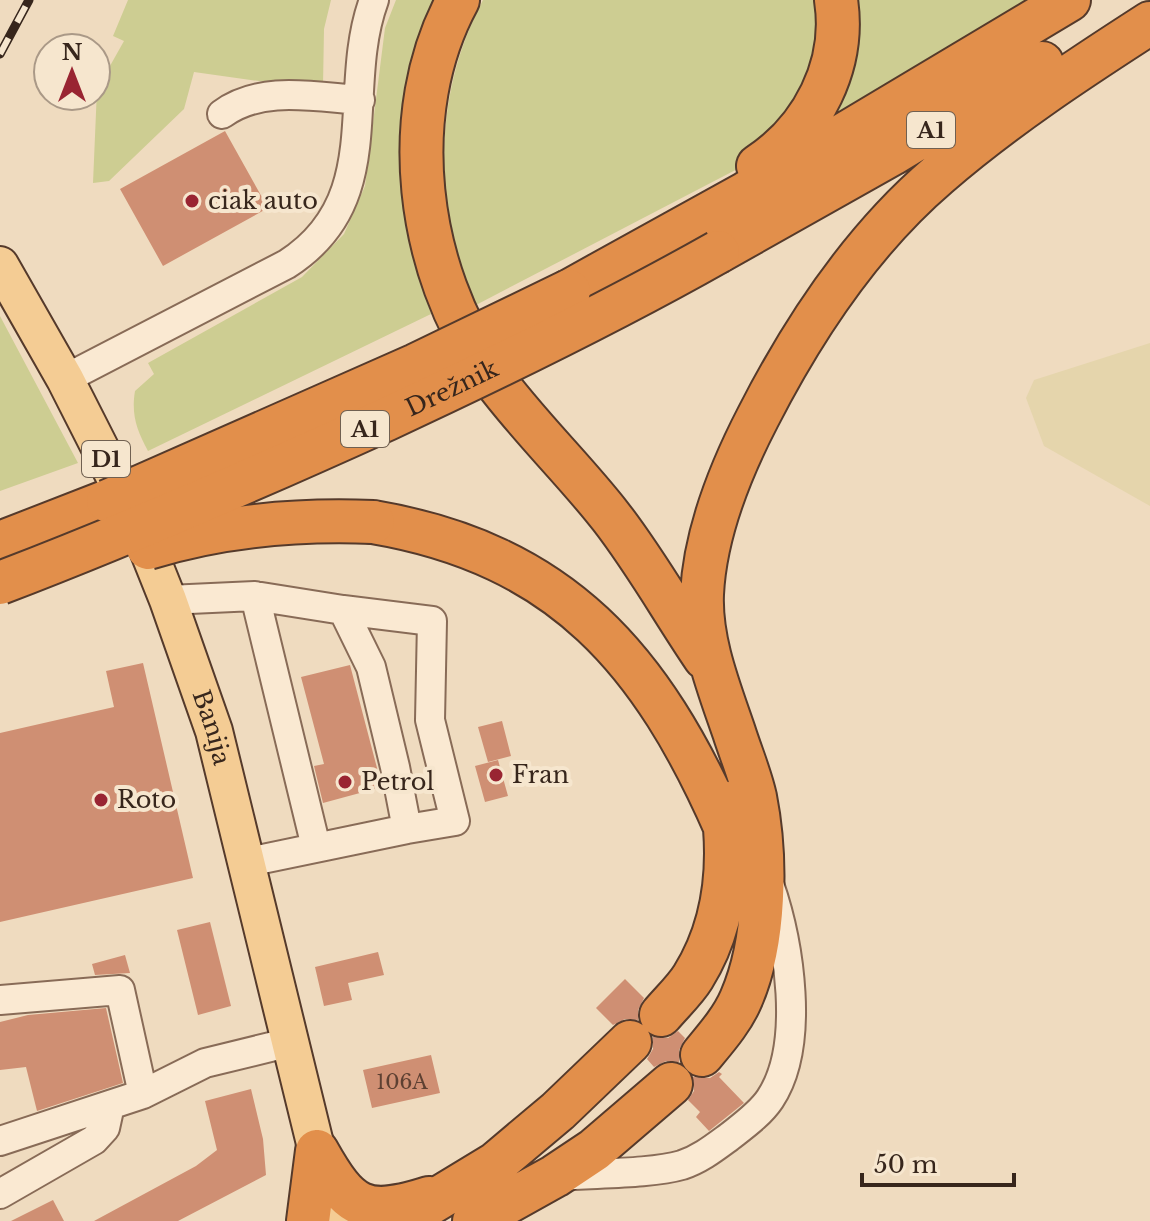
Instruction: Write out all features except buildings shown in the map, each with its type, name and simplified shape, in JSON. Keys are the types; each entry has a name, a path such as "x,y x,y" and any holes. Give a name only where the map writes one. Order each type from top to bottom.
{"highway":[{"path":"458,0 436,57 421,144 426,211 440,275 451,306 490,373 610,515 645,562 664,598 714,673"},
{"path":"710,236 715,191 762,163 789,142 812,112 829,82 839,21 836,0"},
{"name":"A1","path":"710,236 880,115 1069,0"},
{"name":"A1","path":"710,236 892,154 1053,57 1139,0"},
{"path":"702,1055 723,1030 741,999 761,918 763,868 754,795 714,673 703,618 702,595 706,558 723,498 749,435 785,365 829,299 878,236 936,176 1017,111 1150,23"},
{"name":"Drežnik","path":"0,543 171,474 416,365 569,291 710,236"},
{"name":"Drežnik","path":"0,583 146,525 403,411 582,326 710,236"},
{"path":"0,601 131,553 208,532 275,522 373,522 413,529 464,544 545,584 585,615 623,654 660,704 710,791 726,829"},
{"path":"661,1015 692,978 707,949 720,912 725,884 726,829 720,782 707,725 664,598"},
{"path":"317,1151 334,1181 353,1201 363,1206 465,1205 528,1138 630,1042"},
{"path":"401,1221 465,1205 555,1176 594,1150 671,1084"},
{"path":"308,1221 317,1151"}],"main road":[{"name":"Banija","path":"0,265 65,379 134,515 214,731 334,1221"}],"street":[{"path":"65,379 287,264 315,242 341,203 349,181 366,27 374,0"},
{"path":"222,114 232,106 273,95 360,100"},
{"path":"255,596 316,847"},
{"path":"168,600 255,596 432,621 430,720 455,821 248,862"},
{"path":"343,610 371,667 407,829"},
{"path":"555,1176 681,1165 706,1154 742,1127 769,1100 783,1071 790,1002 788,959 781,919 763,868"},
{"path":"0,1000 120,990 143,1094"},
{"path":"0,1141 143,1094 205,1063 291,1042"},
{"path":"0,1194 94,1140 105,1128 110,1105"}],"shaded area":[{"path":"1150,343 1150,506 1044,446 1026,398 1034,380"}],"green space":[{"path":"128,0 331,0 324,29 323,86 280,84 194,72 184,109 109,181 93,183 96,112 112,112 112,62 124,41 113,36"},
{"path":"396,0 437,0 402,167 412,251 431,314 148,451 138,429 134,408 135,391 154,374 148,363 302,277 344,234 365,186 385,28"},
{"path":"483,0 826,0 818,83 747,164 476,305 452,230 444,152 447,112 455,74"},
{"path":"847,0 1033,0 806,143"},
{"path":"0,316 78,463 0,491"}],"railway":[{"path":"0,54 29,0"}],"place":[{"name":"ciak auto","path":"192,201"},
{"name":"Fran","path":"496,775"},
{"name":"Petrol","path":"345,782"},
{"name":"Roto","path":"101,800"}]}
